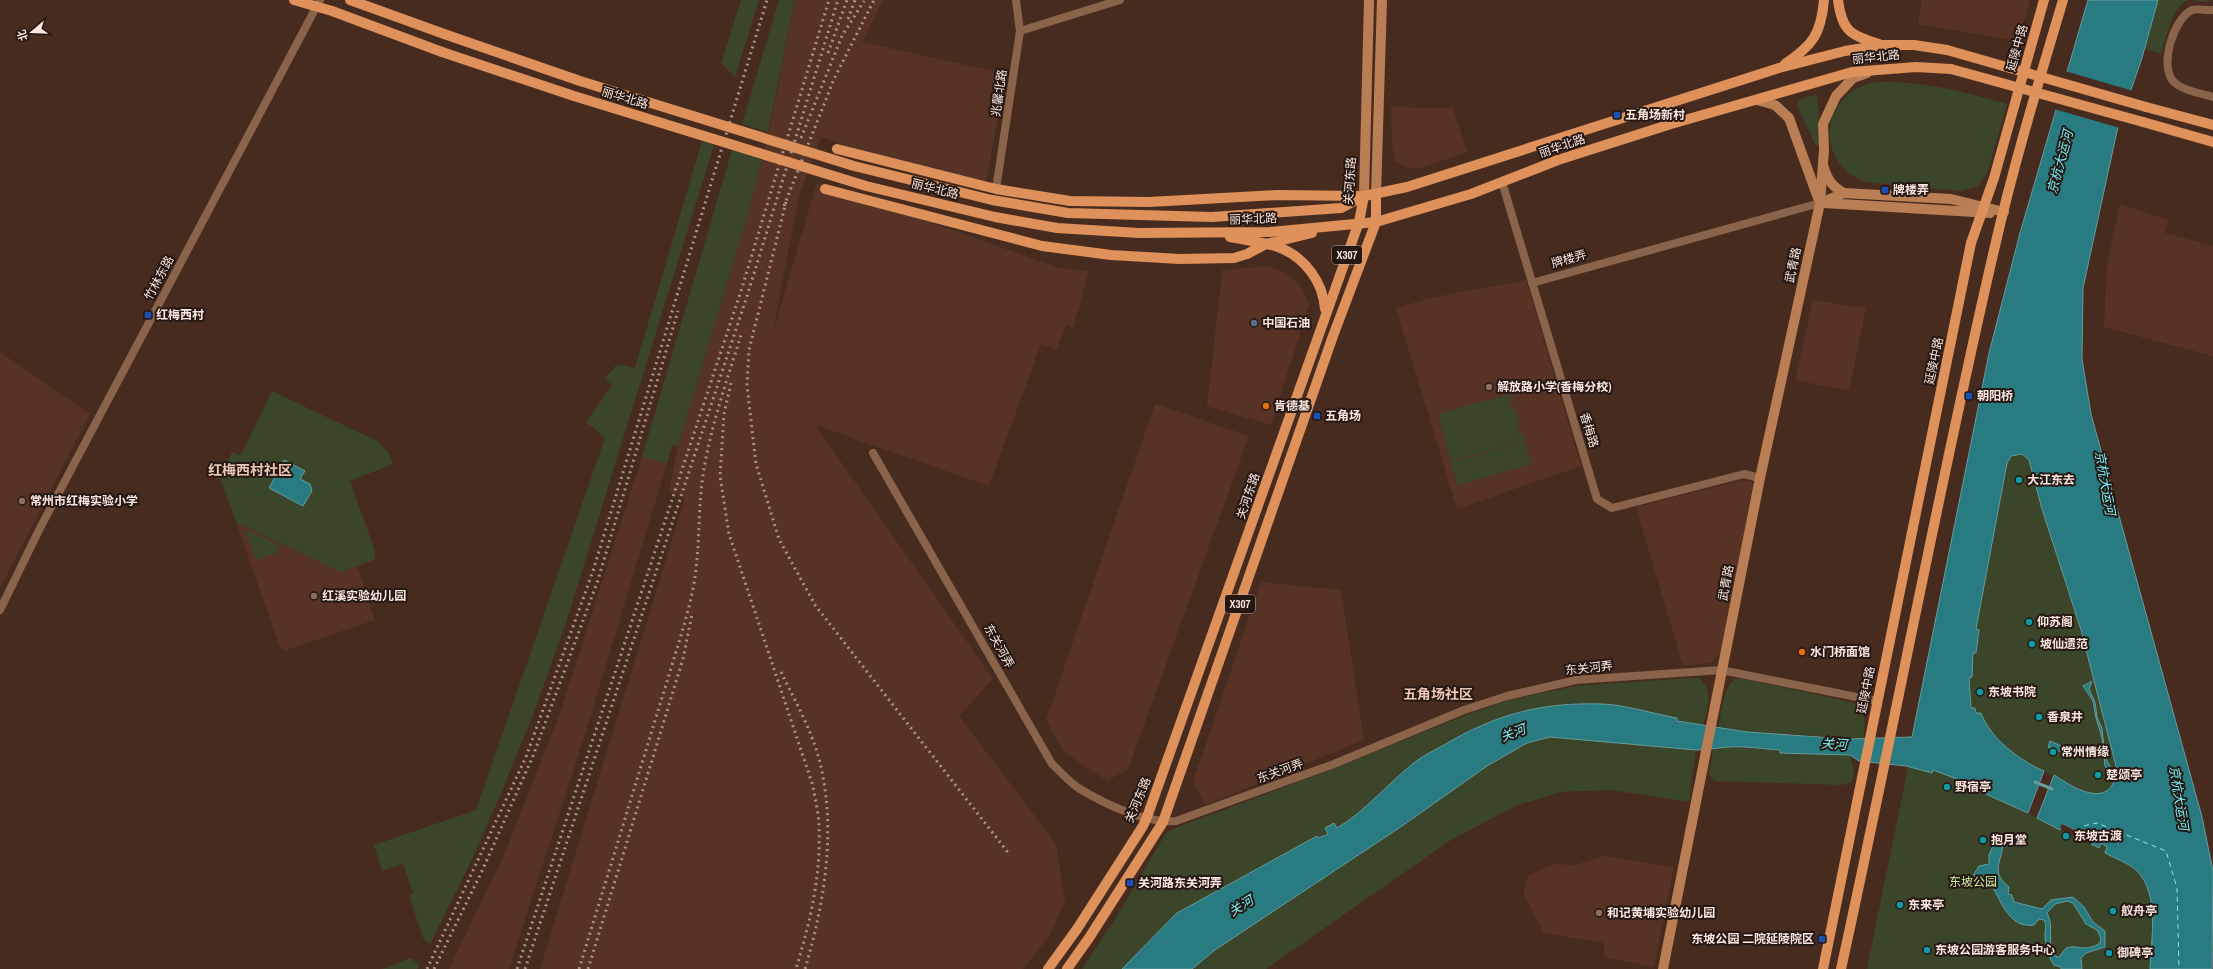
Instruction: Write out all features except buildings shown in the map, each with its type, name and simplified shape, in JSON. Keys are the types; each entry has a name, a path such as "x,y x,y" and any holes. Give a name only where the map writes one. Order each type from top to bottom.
{"main road":[{"name":"丽华北路","path":"294,0 318,4 332,11 442,52 574,96 866,186 995,217 1049,226 1139,232 1213,233 1277,231 1335,227 1359,222 1376,222 1471,194 1558,160 1671,124 1852,72 1880,69 1916,67 1951,69 2213,142"},
{"name":"丽华北路","path":"350,0 587,83 854,166 992,200 1068,213 1212,217 1341,208 1364,196 1407,187 1496,160 1779,68 1845,50 1882,45 1914,45 1947,50 2213,125"},
{"path":"1779,68 1800,54 1814,40 1822,18 1824,0"},
{"path":"1838,0 1841,19 1855,37 1882,45"},
{"name":"延陵中路","path":"1823,969 1865,769 1877,701 1971,243 1983,210 2044,0"},
{"path":"1841,969 1885,771 1941,490 2004,212 2063,0"},
{"path":"837,149 996,189 1070,201 1149,202 1277,195 1364,196"},
{"path":"825,189 1042,246 1112,255 1180,260 1234,258 1266,244 1359,222"},
{"name":"X307","path":"1067,969 1090,938 1163,822 1333,336 1376,222 1376,194"},
{"name":"关河东路","path":"1048,969 1077,929 1143,826 1147,817 1359,222 1364,196"},
{"path":"1213,233 1279,247 1302,261 1318,281 1324,297 1326,313"}],"street":[{"name":"兆馨北路","path":"996,189 1020,30 1016,0"},
{"path":"1020,30 1120,0"},
{"name":"关河东路","path":"1364,196 1369,0"},
{"name":"X307","path":"1376,194 1382,0"},
{"name":"竹林东路","path":"0,610 39,530 318,4"},
{"path":"2213,10 2205,11 2194,9 2185,14 2177,24 2168,56 2168,68 2172,80 2180,86 2213,97"},
{"name":"武青路","path":"1664,969 1703,762 1760,478 1820,202 1823,163 1823,124 1836,96 1853,78 1880,69"},
{"path":"1757,100 1775,105 1789,118 1820,202"},
{"path":"1823,163 1827,178 1835,188 1844,193"},
{"name":"香梅路","path":"1502,182 1597,499 1612,508 1744,474 1760,478"},
{"name":"牌楼弄","path":"1532,283 1820,202 1844,193 1951,200 1983,210"},
{"name":"牌楼弄","path":"1820,202 2004,212"},
{"name":"东关河弄","path":"873,453 1052,764 1078,788 1121,810 1163,822 1176,821 1334,764 1464,710 1507,696 1576,680 1722,670 1877,701"}],"shaded area":[{"path":"795,0 883,0 862,42 1006,74 986,181 893,161 821,137 799,195 772,336 817,182 1060,268 1089,271 1073,328 1066,325 1057,350 1041,344 989,486 815,425 993,679 959,716 1056,844 1065,902 1050,935 1023,969 540,969 685,498 669,491 678,446 746,221 771,122"},
{"path":"1922,0 2030,0 2019,41 1918,24"},
{"path":"1391,107 1453,108 1467,152 1419,169 1407,167 1396,161 1392,147"},
{"path":"2120,204 2169,220 2165,233 2213,246 2213,356 2104,327 2107,264"},
{"path":"1267,266 1286,273 1301,286 1309,304 1271,425 1207,406 1222,270"},
{"name":"解放路小学(香梅分校)","path":"1526,280 1581,466 1457,509 1396,308 1430,298"},
{"path":"1813,300 1866,308 1849,391 1795,380"},
{"name":"常州市红梅实验小学","path":"0,352 90,414 0,588"},
{"path":"1155,404 1249,436 1128,769 1107,781 1063,751 1046,720"},
{"path":"642,457 667,463 587,728 509,969 449,969 505,853 560,713"},
{"path":"1743,480 1752,482 1755,486 1721,650 1717,657 1710,663 1683,666 1636,507"},
{"name":"红溪实验幼儿园","path":"236,522 341,572 357,566 375,620 286,650 280,647"},
{"path":"1261,582 1341,590 1364,740 1205,805 1193,782"},
{"name":"和记黄埔实验幼儿园","path":"1603,856 1674,867 1654,967 1604,957 1604,943 1544,933 1523,893 1528,876 1556,863 1572,866"}],"green space":[{"path":"741,0 759,0 735,77 721,63"},
{"path":"779,0 795,0 768,132 742,124"},
{"path":"2158,0 2189,0 2178,8 2174,15 2170,23 2161,54 2145,49"},
{"path":"2189,0 2213,0 2204,2"},
{"path":"1877,82 1927,85 1958,91 2007,104 1987,174 1978,186 1960,191 1866,182 1852,175 1842,166 1834,154 1830,142 1830,128 1833,115 1840,103 1851,92 1867,84"},
{"path":"1816,95 1819,145 1816,146 1797,105 1800,99"},
{"path":"702,141 714,145 566,623 533,715 496,805 471,862 430,944 423,938 409,895 413,893 403,864 382,871 374,845 476,810 605,438 586,422 612,385 605,379 617,364 635,368"},
{"path":"732,150 762,159 746,221 678,446 672,445 667,463 642,457"},
{"path":"272,391 379,442 390,455 393,464 350,481 375,551 375,558 371,561 341,572 236,522 220,478 232,452 239,455 242,453"},
{"path":"1510,394 1512,401 1508,403 1518,417 1518,434 1523,433 1525,440 1451,461 1438,414"},
{"path":"1524,441 1531,464 1458,485 1451,462"},
{"path":"2022,454 2029,460 2042,509 2091,664 2117,770 2111,788 2106,792 2098,794 2091,793 2030,765 2015,755 1990,730 1981,713 1976,713 1976,707 1971,708 1969,678 1972,677 1973,653 1976,653 1979,630 1976,630 2007,463 2010,456"},
{"path":"245,529 279,545 276,553 256,560"},
{"path":"1700,678 1707,690 1709,701 1703,726 1677,721 1677,718 1611,704 1559,705 1539,708 1520,712 1482,725 1463,734 1415,762 1347,821 1336,828 1334,823 1325,828 1328,834 1318,839 1317,836 1177,913 1122,969 1082,969 1115,919 1166,833 1175,828 1335,768 1466,715 1509,700 1576,686"},
{"path":"1735,679 1744,679 1855,703 1859,707 1864,719 1865,728 1863,738 1747,732 1718,728 1727,689"},
{"path":"1551,737 1696,750 1689,802 1611,790 1560,792 1516,806 1451,840 1266,969 1192,969 1215,950 1402,826 1487,766 1527,743"},
{"path":"1728,747 1850,755 1854,770 1852,782 1842,785 1714,781 1709,774 1713,750"},
{"name":"东坡公园","path":"1908,767 1931,773 1933,770 1971,784 1970,787 1997,798 2098,848 2101,843 2107,847 2105,853 2134,868 2144,881 2149,892 2152,918 2150,969 1867,969"},
{"path":"411,958 419,965 417,969 382,969"}],"water":[{"path":"2088,0 2158,0 2142,58 2117,131 2083,288 2082,359 2091,414 2202,817 2213,871 2212,969 2150,969 2152,931 2151,904 2149,892 2137,871 2126,863 2105,853 2107,847 2101,843 2099,848 2091,844 2093,839 2063,824 2060,830 2037,818 2054,775 2082,790 2092,793 2100,793 2108,790 2113,783 2117,770 2081,630 2042,509 2029,460 2022,454 2011,456 2007,463 1976,629 1979,630 1976,653 1973,653 1972,677 1969,678 1971,708 1975,708 1976,713 1981,713 1986,723 2007,748 2025,761 2044,771 2028,813 1970,787 1970,784 1933,770 1932,773 1906,766 1859,761 1850,755 1780,753 1780,750 1741,747 1696,750 1550,737 1527,743 1487,766 1402,826 1215,950 1192,969 1122,969 1177,913 1317,836 1319,838 1328,834 1325,828 1334,823 1337,828 1348,821 1405,770 1426,755 1482,725 1520,712 1560,705 1603,704 1677,718 1677,721 1747,732 1848,739 1912,737 1989,353 2020,233"},
{"path":"284,460 305,471 300,479 310,484 312,491 303,506 269,488"},
{"path":"2092,681 2089,689 2095,702 2097,717 2102,728 2105,757 2111,768 2108,771 2105,766 2102,738 2093,701 2083,686"},
{"path":"2050,741 2066,748 2064,753 2048,747"},
{"path":"1997,837 2002,840 2003,846 1998,869 1999,875 2009,887 2008,894 2012,895 2014,902 2042,909 2051,900 2073,897 2084,907 2093,922 2105,931 2105,947 2086,953 2081,958 2082,969 2061,969 2061,967 2054,965 2046,947 2046,926 2044,920 2039,919 2034,925 2026,925 2014,920 2001,903 1994,890 1996,881 1992,877 1977,880 1974,878 1974,874 1979,866 1989,864 1989,855","holes":["2067,901 2073,903 2086,924 2097,930 2101,938 2100,943 2086,948 2066,948 2059,957 2055,956 2051,946 2050,924 2047,913 2055,904"]}],"pier":[{"path":"2065,71 2133,91 2120,128 2054,109"},
{"path":"2062,824 2093,839 2091,844 2089,843 2090,840 2063,826 2062,829 2060,828"}],"waterway":[{"path":"2035,782 2052,789"}],"ferry route":[{"path":"2078,832 2083,826 2097,823 2166,851 2177,888 2179,969"}],"railway":[{"path":"427,969 526,757 593,571 767,0"},
{"path":"517,969 741,291 829,0"},
{"path":"525,969 748,293 838,0"},
{"path":"828,53 847,0"},
{"path":"848,19 855,0"},
{"path":"784,206 834,79 874,0"},
{"path":"801,138 842,36 864,1"},
{"path":"786,202 749,350 747,386 756,464 779,539 815,605 1010,855"},
{"path":"434,969 482,871 533,756 598,580 678,311"},
{"path":"579,969 688,611 696,569 701,494 707,451 742,332"},
{"path":"731,383 724,414 720,476 729,534 813,786 818,818 819,846 814,899 796,969"},
{"path":"588,969 683,659 692,614"},
{"path":"781,672 804,719 818,755 828,817 826,869 818,920 805,969"}],"place":[{"name":"五角场新村","path":"1617,115"},
{"name":"牌楼弄","path":"1885,190"},
{"name":"红梅西村","path":"148,315"},
{"name":"中国石油","path":"1254,323"},
{"name":"解放路小学(香梅分校)","path":"1489,387"},
{"name":"朝阳桥","path":"1969,396"},
{"name":"肯德基","path":"1266,406"},
{"name":"五角场","path":"1317,416"},
{"name":"大江东去","path":"2019,480"},
{"name":"常州市红梅实验小学","path":"22,501"},
{"name":"红溪实验幼儿园","path":"314,596"},
{"name":"仰苏阁","path":"2029,622"},
{"name":"坡仙遗范","path":"2032,644"},
{"name":"水门桥面馆","path":"1802,652"},
{"name":"东坡书院","path":"1980,692"},
{"name":"香泉井","path":"2039,717"},
{"name":"常州情缘","path":"2053,752"},
{"name":"楚颂亭","path":"2098,775"},
{"name":"野宿亭","path":"1947,787"},
{"name":"东坡古渡","path":"2066,836"},
{"name":"抱月堂","path":"1983,840"},
{"name":"关河路东关河弄","path":"1130,883"},
{"name":"东来亭","path":"1900,905"},
{"name":"舣舟亭","path":"2113,911"},
{"name":"和记黄埔实验幼儿园","path":"1599,913"},
{"name":"东坡公园 二院延陵院区","path":"1822,939"},
{"name":"东坡公园游客服务中心","path":"1927,950"},
{"name":"御碑亭","path":"2109,953"}],"district":[{"name":"红梅西村社区","path":"250,470"},
{"name":"五角场社区","path":"1438,694"}],"water label":[{"name":"京杭大运河","path":"2060,162"},
{"name":"京杭大运河","path":"2105,483"},
{"name":"关河","path":"1513,733"},
{"name":"关河","path":"1834,744"},
{"name":"京杭大运河","path":"2179,798"},
{"name":"关河","path":"1241,906"}]}
